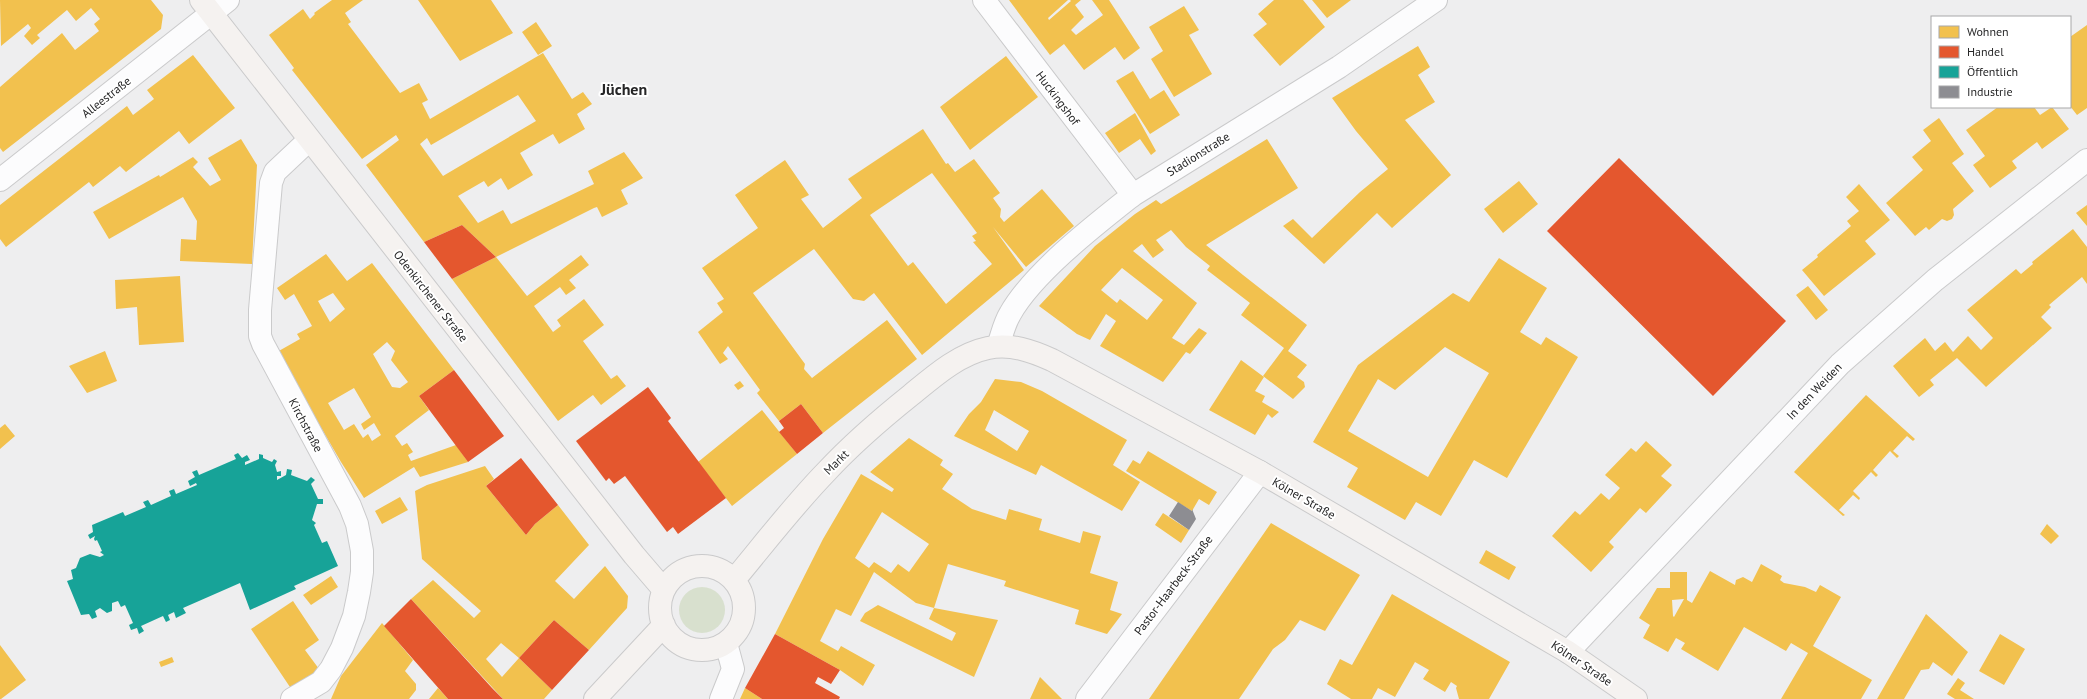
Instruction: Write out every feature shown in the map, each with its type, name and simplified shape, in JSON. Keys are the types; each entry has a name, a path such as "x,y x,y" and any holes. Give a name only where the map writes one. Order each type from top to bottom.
{"main road":[{"name":"Odenkirchener Straße","path":"207,7 309,140 629,549 664,590"},
{"name":"Kölner Straße","path":"956,362 976,352 998,346 1024,349 1052,360 1260,472 1568,652 1636,699"},
{"name":"Markt","path":"734,580 806,493 845,452 906,399 956,362"},
{"path":"703,566 726,572 734,580 742,592 745,606 743,620 736,633 726,643 709,650 691,649 680,644 670,635 664,625 660,607 664,590 671,579 691,567 703,566"},
{"path":"595,699 664,625"}],"street":[{"name":"Alleestraße","path":"0,180 207,7 228,0"},
{"name":"Huckingshof","path":"984,0 1132,195"},
{"name":"Stadionstraße","path":"998,346 1009,315 1034,284 1073,245 1132,195 1339,67 1436,0"},
{"name":"Kirchstraße","path":"292,699 320,682 331,670 342,648 354,616 359,592 362,556 358,528 350,506 260,336 260,310 270,183 275,172 309,140"},
{"name":"In den Weiden","path":"1568,652 1840,364 1940,276 2087,160"},
{"name":"Pastor-Haarbeck-Straße","path":"1087,699 1260,472"},
{"path":"721,699 733,669 726,643"}],"green space":[{"path":"697,587 707,587 715,591 721,597 725,605 725,615 721,623 715,629 707,633 697,633 689,629 683,623 679,615 679,605 683,597 689,591"}],"building: Wohnen":[{"path":"0,0 151,0 163,15 161,29 3,152 0,148 0,87 62,33 75,50 99,31 94,24 100,19 91,8 76,21 67,10 37,35 40,38 32,45 24,36 31,28 28,24 1,46"},
{"path":"332,0 363,0 345,13 351,22 348,24 400,93 419,83 428,100 422,103 430,119 543,53 572,99 583,92 592,104 577,114 585,129 559,144 553,134 520,153 533,175 508,190 501,178 488,187 484,181 458,196 478,223 503,210 511,224 594,184 588,171 624,152 643,178 621,190 628,204 602,217 597,207 594,208 496,257 462,225 424,242 366,165 399,140 396,135 362,159 292,70 294,68 269,35 303,9 310,19 315,14 314,13","holes":["518,95 536,121 443,176 420,144 427,138 431,145"]},
{"path":"418,0 491,0 513,33 460,61"},
{"path":"1009,0 1068,0 1048,18 1049,20 1071,1 1070,0 1081,0 1075,5 1084,17 1071,30 1076,35 1103,15 1092,0 1109,0 1140,48 1124,60 1115,47 1084,70 1064,44 1050,55"},
{"path":"1274,0 1303,0 1325,27 1280,66 1253,35 1267,24 1258,14"},
{"path":"1312,0 1351,0 1327,18"},
{"path":"1184,6 1199,30 1189,35 1212,74 1174,97 1151,59 1163,51 1149,27"},
{"path":"536,22 552,46 538,55 522,32"},
{"path":"2087,25 2087,108 2077,115 2071,107 2071,36"},
{"path":"1418,46 1430,67 1418,75 1435,102 1405,120 1451,175 1392,228 1377,213 1324,264 1283,226 1293,219 1312,238 1360,192 1388,169 1356,131 1332,98"},
{"path":"193,55 235,108 189,144 179,131 126,172 120,166 93,187 89,182 6,247 0,239 0,205 127,106 133,115 154,99 147,90"},
{"path":"1006,56 1038,97 970,150 940,107"},
{"path":"1133,71 1150,99 1164,90 1180,115 1150,134 1116,81"},
{"path":"1997,108 2035,108 2040,115 2053,108 2069,129 2042,149 2037,142 2012,161 2017,168 1990,188 1973,165 1985,156 1966,130"},
{"path":"1135,113 1156,151 1151,155 1140,139 1119,153 1105,133"},
{"path":"1939,118 1964,154 1952,163 1974,191 1953,209 1954,215 1952,219 1947,221 1942,219 1929,230 1926,227 1915,236 1886,203 1923,170 1912,157 1931,141 1923,130"},
{"path":"923,129 946,164 948,163 955,172 974,159 1000,193 993,198 1001,209 1000,217 1004,222 1042,189 1074,226 1026,267 993,227 1024,270 922,355 874,293 864,301 853,299 814,249 753,293 805,364 804,369 812,378 887,320 917,359 823,433 801,404 779,421 757,393 760,390 728,346 723,353 728,359 720,364 698,332 723,312 717,303 724,299 702,268 758,228 735,195 785,160 809,195 801,199 823,228 862,198 848,179","holes":["932,173 977,233 972,236 976,241 973,242 992,264 946,304 913,262 908,266 870,215"]},
{"path":"241,139 257,165 252,264 180,261 181,239 196,240 197,221 183,197 109,239 93,212 159,175 160,177 193,157 198,162 193,167 210,186 221,180 208,158"},
{"path":"1267,139 1298,188 1206,245 1307,325 1288,351 1307,365 1297,377 1304,382 1305,387 1293,399 1263,376 1284,348 1241,315 1250,303 1207,270 1210,266 1186,247 1171,230 1156,240 1164,250 1153,258 1142,244 1133,251 1197,303 1172,338 1184,345 1199,328 1207,333 1190,354 1186,352 1163,382 1100,346 1116,321 1106,314 1090,340 1077,334 1039,306 1095,246 1135,214 1156,200 1161,204","holes":["1122,268 1163,300 1147,320 1120,299 1117,303 1101,290"]},
{"path":"1519,181 1538,204 1503,233 1484,209"},
{"path":"1859,184 1890,220 1865,241 1876,254 1824,296 1802,270 1851,226 1847,221 1859,211 1846,197"},
{"path":"2087,205 2087,226 2076,213"},
{"path":"2073,229 2087,247 2087,284 2082,277 2049,305 2051,307 2041,317 2052,328 1986,387 1957,358 1930,380 1934,385 1919,397 1893,366 1925,338 1935,351 1945,342 1953,352 1968,336 1981,350 1993,338 1967,310 2016,269 2021,274 2033,264 2032,262"},
{"path":"326,254 347,281 372,263 454,370 419,396 429,410 395,436 402,446 407,443 413,452 408,455 411,461 456,445 468,462 420,477 414,467 364,498 341,462 277,352 300,339 297,334 312,326 294,294 285,300 277,288","holes":["333,293 345,309 330,322 318,301","387,342 395,351 391,360 408,382 400,388 392,387 373,354","354,388 371,417 361,424 364,430 374,423 381,435 372,441 368,434 363,438 354,424 344,430 328,403"]},
{"path":"581,255 589,265 569,280 576,288 566,295 560,287 534,306 553,332 561,326 557,320 584,299 604,325 583,341 611,379 617,375 626,386 601,405 593,395 558,421 452,279 496,257 527,296"},
{"path":"1499,258 1547,288 1520,332 1541,345 1546,337 1578,357 1507,478 1474,460 1441,516 1416,502 1405,520 1347,487 1358,468 1313,442 1358,365 1453,293 1469,302","holes":["1445,347 1489,373 1428,477 1348,431 1378,379 1395,390"]},
{"path":"180,276 184,342 139,345 137,307 116,309 115,280"},
{"path":"1808,286 1828,310 1816,320 1796,295"},
{"path":"105,351 117,381 87,393 69,366"},
{"path":"1241,360 1264,377 1255,391 1265,396 1262,402 1279,412 1272,418 1268,414 1255,435 1209,410"},
{"path":"995,379 1021,382 1042,391 1127,440 1113,465 1140,482 1122,511 1041,465 1036,475 954,436 969,414 981,402","holes":["994,410 1029,431 1017,451 985,430"]},
{"path":"740,381 744,386 738,390 734,385"},
{"path":"1866,395 1915,439 1913,441 1907,436 1893,451 1899,456 1897,458 1890,451 1873,470 1878,475 1876,477 1871,472 1853,491 1860,498 1859,500 1853,495 1839,510 1845,515 1843,516 1794,472"},
{"path":"762,410 797,454 732,506 698,462"},
{"path":"5,424 15,436 0,449 0,428"},
{"path":"909,438 943,460 940,465 953,474 942,489 972,509 1006,520 1009,509 1042,519 1039,530 1080,543 1083,531 1101,536 1090,573 1118,582 1110,610 1122,614 1107,634 1075,624 1079,610 1004,586 1006,581 948,564 934,608 916,603 874,572 851,616 836,609 820,641 838,651 841,646 875,665 863,686 840,670 775,634 823,539 861,474 892,492 894,489 870,472","holes":["882,512 929,544 909,572 898,564 891,573 874,562 869,568 855,558"]},
{"path":"1646,441 1672,465 1661,476 1672,485 1646,513 1640,508 1609,542 1614,547 1591,572 1552,536 1575,511 1580,515 1601,493 1609,500 1620,488 1605,475 1631,448 1636,452"},
{"path":"1148,451 1217,492 1209,505 1199,499 1192,511 1126,471 1133,460 1140,464"},
{"path":"485,466 494,479 486,486 526,535 535,524 558,505 589,545 555,581 574,599 605,566 628,596 627,608 589,650 554,620 519,658 552,690 544,699 503,699 411,599 433,580 474,618 481,611 422,559 415,491 427,485","holes":["501,643 519,658 502,677 486,659"]},
{"path":"400,497 408,510 382,524 375,511"},
{"path":"1163,513 1189,530 1181,543 1155,525"},
{"path":"1271,523 1360,575 1325,631 1300,620 1285,640 1273,649 1239,699 1149,699"},
{"path":"2047,524 2059,536 2051,544 2040,534"},
{"path":"1486,550 1516,567 1509,580 1479,563"},
{"path":"1761,564 1782,576 1780,580 1784,583 1805,587 1816,592 1820,585 1841,597 1813,646 1872,680 1861,699 1781,699 1808,653 1791,643 1786,651 1744,627 1718,671 1681,649 1685,643 1676,638 1668,652 1643,638 1650,625 1639,618 1657,588 1670,588 1670,572 1687,572 1687,600 1692,603 1710,571 1735,585 1736,580 1743,577 1752,582","holes":["1684,599 1674,617 1672,600"]},
{"path":"331,576 338,587 311,605 303,595"},
{"path":"1392,594 1510,662 1489,699 1459,699 1456,688 1457,686 1451,682 1445,692 1423,679 1429,670 1415,662 1395,697 1378,688 1372,699 1351,699 1327,684 1340,659 1352,665"},
{"path":"293,601 319,640 305,650 322,673 294,693 251,629"},
{"path":"878,605 952,641 956,633 929,619 934,608 998,620 974,677 860,621 865,613"},
{"path":"1926,614 1968,652 1952,676 1933,662 1929,669 1921,670 1904,699 1877,699"},
{"path":"382,623 413,660 405,671 416,684 416,690 409,699 331,699 341,676"},
{"path":"2000,634 2025,649 2004,685 1979,671"},
{"path":"0,645 26,680 1,699 0,699"},
{"path":"172,657 174,662 161,667 159,662"},
{"path":"1040,677 1062,699 1030,699"},
{"path":"1958,678 1965,683 1960,690 1974,699 1955,699 1947,694"},
{"path":"438,688 448,699 429,699"},
{"path":"745,688 762,699 740,699"}],"building: Handel":[{"path":"1619,158 1786,321 1713,396 1547,231"},
{"path":"462,225 496,257 452,279 424,242"},
{"path":"454,370 504,436 468,462 419,396"},
{"path":"648,387 671,418 668,421 726,498 678,534 673,527 667,532 625,476 614,484 609,478 606,481 576,441"},
{"path":"801,404 823,433 797,454 779,432 784,428 779,421"},
{"path":"521,458 558,505 535,524 526,535 486,486"},
{"path":"411,599 503,699 448,699 384,626"},
{"path":"554,620 589,650 552,690 519,658"},
{"path":"775,634 840,670 831,684 818,677 815,683 840,697 839,699 762,699 745,688"}],"building: Öffentlich":[{"path":"238,453 242,458 247,455 250,460 245,462 245,465 259,459 259,454 263,455 263,458 272,462 274,459 277,461 275,465 277,472 281,471 281,476 277,476 277,480 286,475 287,469 292,470 291,475 307,481 311,477 315,480 311,484 318,499 323,499 323,504 317,504 312,520 316,523 314,525 322,543 327,541 338,566 294,586 296,589 250,610 240,583 183,608 186,613 176,618 174,612 168,615 170,620 166,622 163,616 141,626 144,631 139,634 137,628 131,630 129,625 133,623 125,605 121,607 118,601 112,603 112,611 107,613 100,608 95,611 97,617 92,619 89,614 81,615 67,581 73,579 71,570 76,568 80,558 90,554 100,557 104,555 100,552 102,551 97,540 95,541 94,539 95,536 90,539 88,535 93,532 92,525 123,512 125,516 146,507 143,502 148,500 151,505 171,496 169,491 174,489 176,494 197,485 196,483 190,486 188,481 195,477 192,472 197,470 199,475 236,459 234,455"}],"building: Industrie":[{"path":"1178,502 1192,511 1192,509 1196,519 1189,530 1169,516"}],"district":[{"name":"Jüchen","path":"624,89"}]}
